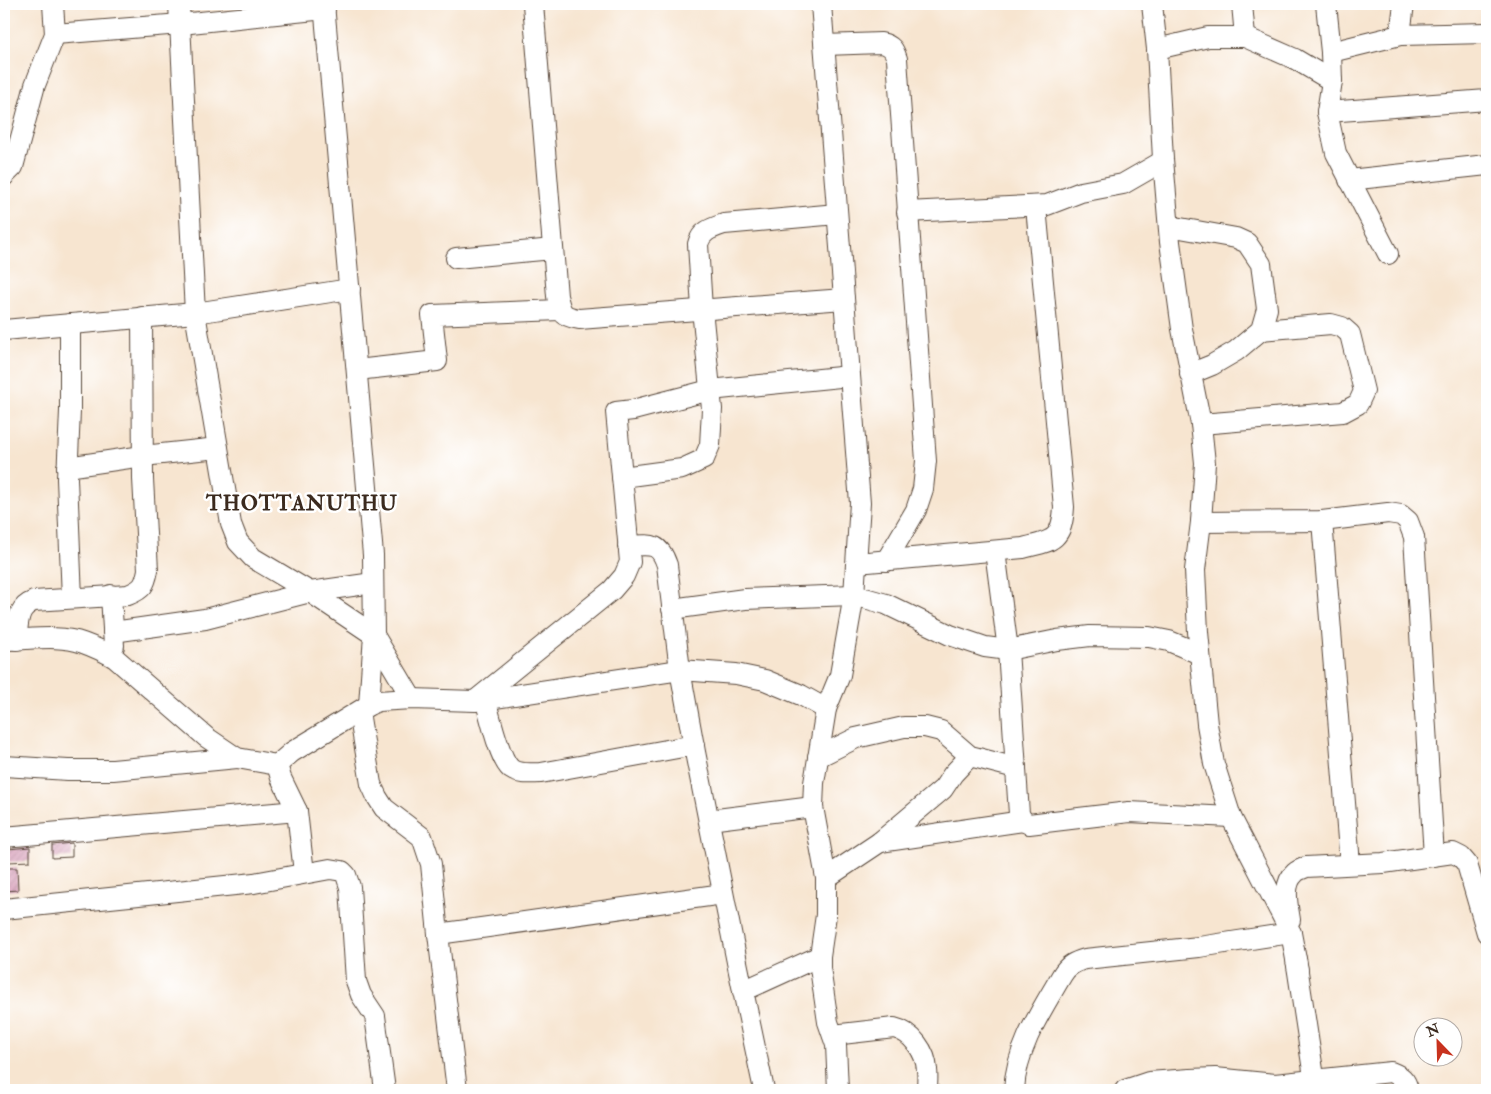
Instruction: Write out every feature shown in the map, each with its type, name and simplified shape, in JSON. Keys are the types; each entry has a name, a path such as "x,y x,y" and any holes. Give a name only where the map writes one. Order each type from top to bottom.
{"street":[{"path":"4,176 13,167 35,85 55,34 53,4"},
{"path":"179,4 195,312 231,524 238,542 253,558 310,592 374,635 412,699"},
{"path":"532,4 557,296 560,310 567,317 579,319 844,298"},
{"path":"821,4 860,503 854,595 840,675 826,709 814,783 813,807 826,878 826,915 820,956 822,989 828,1022 836,1045 838,1090"},
{"path":"1152,4 1157,48 1163,162 1169,226 1182,329 1201,424 1205,463 1201,522 1195,570 1200,654 1207,724 1214,764 1231,817 1291,933 1298,970"},
{"path":"1242,4 1245,37"},
{"path":"1326,4 1332,81 1327,112 1336,153 1388,254"},
{"path":"1400,35 1404,4"},
{"path":"55,34 181,24 325,6 374,555 374,635 364,708 371,784 384,808 422,837 426,845 431,864 457,1090"},
{"path":"1331,52 1400,35 1487,32"},
{"path":"1157,48 1208,37 1245,37 1295,59 1332,81"},
{"path":"824,46 888,44 894,50 897,59 926,461 923,489 916,510 886,561"},
{"path":"1327,112 1487,100"},
{"path":"907,212 1047,205 1081,192 1123,184 1163,162"},
{"path":"1349,180 1487,164"},
{"path":"857,563 1023,548 1047,542 1058,534 1063,520 1064,507 1036,206"},
{"path":"622,477 682,469 704,459 710,445 712,409 702,309 699,238 704,233 724,224 837,214"},
{"path":"1169,226 1236,238 1247,243 1261,264 1267,309 1261,330 1236,351 1212,365 1190,374"},
{"path":"456,258 553,250"},
{"path":"4,330 195,312 350,289"},
{"path":"357,370 437,361 432,315 560,310"},
{"path":"142,318 143,456 148,570 146,584 139,591 128,595 34,600 24,605 20,611 10,640 61,638 81,642 115,658 206,737 237,758"},
{"path":"70,324 70,412 67,467 72,598"},
{"path":"1201,424 1343,412 1358,404 1364,391 1350,334 1342,327 1331,324 1261,330"},
{"path":"480,700 612,590 624,576 630,562 616,412 633,410 710,390 850,376"},
{"path":"67,467 218,448"},
{"path":"1201,522 1322,521 1388,514 1401,515 1408,520 1414,537 1434,856"},
{"path":"1322,521 1350,864"},
{"path":"628,546 652,545 660,549 667,565 680,670 723,894 764,1090"},
{"path":"995,551 1008,650 1019,814 1023,820 1029,824 1129,812 1231,817"},
{"path":"113,632 205,619 310,592 374,583"},
{"path":"111,595 115,658"},
{"path":"672,608 745,599 854,595 886,604 950,635 985,647 1008,650 1074,638 1119,636 1169,640 1200,654"},
{"path":"4,766 68,770 113,770 237,758 277,764 292,752 378,701 412,699 480,700 680,670 736,674 765,680 801,695 826,709"},
{"path":"480,700 503,758 511,769 522,773 541,773 694,745"},
{"path":"818,757 856,738 904,727 925,727 941,731 970,756 1016,768"},
{"path":"826,878 880,842 943,789 953,774 970,756"},
{"path":"277,764 281,778 297,811 304,873"},
{"path":"710,820 813,807"},
{"path":"4,837 297,811"},
{"path":"880,842 1023,820"},
{"path":"1316,1085 1286,898 1288,882 1295,872 1306,867 1383,863 1453,853 1461,857 1467,864 1483,904 1487,933"},
{"path":"4,909 254,882 330,869 342,871 346,875 350,887 356,981 361,995 375,1016 385,1090"},
{"path":"438,934 723,894"},
{"path":"1014,1090 1022,1052 1029,1034 1066,968 1074,962 1085,959 1199,947 1291,933"},
{"path":"743,991 820,956"},
{"path":"833,1035 894,1028 903,1030 912,1038 922,1052 927,1068 927,1090"},
{"path":"1125,1090 1149,1082 1194,1085 1216,1078 1275,1084 1316,1085 1391,1072 1401,1076 1406,1082 1408,1090"}],"building":[{"path":"72,843 72,857 52,858 52,845"},
{"path":"30,847 30,861 9,862 8,849"},
{"path":"4,868 17,868 18,890 4,891"}],"district":[{"name":"THOTTANUTHU","path":"302,503"}]}
